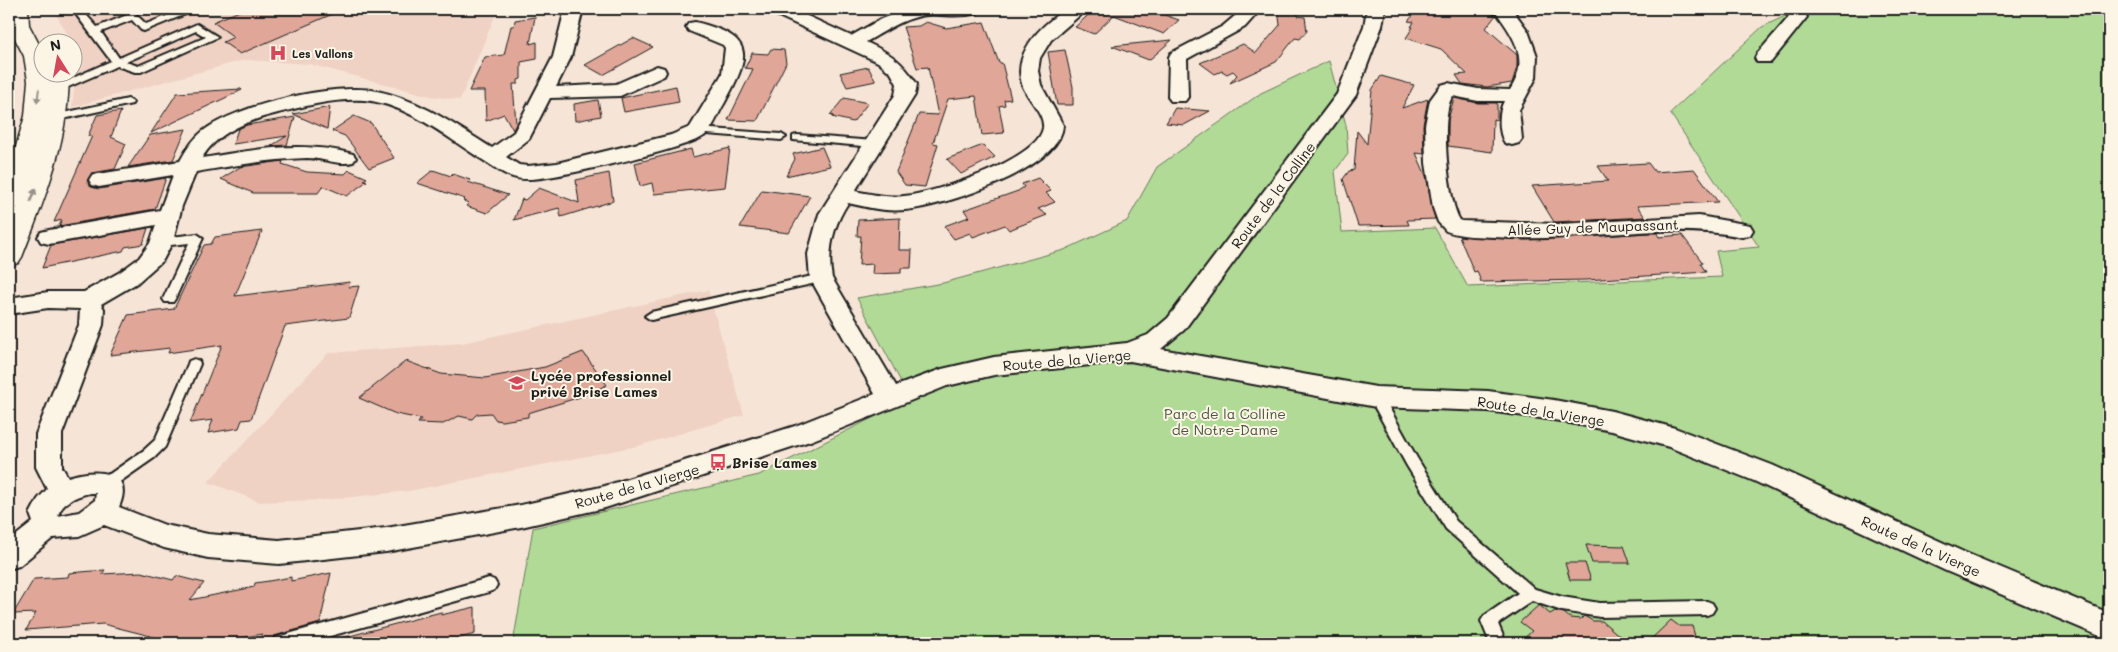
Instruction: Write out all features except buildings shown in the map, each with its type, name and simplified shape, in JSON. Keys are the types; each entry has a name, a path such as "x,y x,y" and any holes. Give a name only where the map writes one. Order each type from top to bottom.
{"main road":[{"path":"9,257 54,137 46,120 39,86 37,63 16,24 21,11 27,15 29,28 32,32"},
{"path":"9,201 31,146 46,120 57,82"}],"street":[{"path":"493,157 522,135 562,57 574,9"},
{"path":"778,9 885,58 898,70 907,84 905,95 842,195 822,233 817,265 820,278 890,398"},
{"path":"851,43 902,17 925,10 941,10 949,13 971,9"},
{"path":"842,195 889,204 938,198 1021,163 1037,151 1050,137 1054,128 1051,117 1031,87 1027,73 1030,61 1034,49 1043,37 1078,9"},
{"path":"1178,97 1178,57 1188,48 1245,21 1252,9"},
{"name":"Route de la Colline","path":"1130,352 1156,341 1176,324 1346,95 1373,26 1376,9"},
{"path":"1503,9 1518,26 1529,58 1527,77 1509,110 1512,139"},
{"path":"1764,58 1798,17 1792,9"},
{"path":"9,306 39,300 68,298 87,301 138,273 162,242 169,214 202,142 230,123 261,111 319,98 346,95 375,96 414,111 493,157 513,171 528,172 557,168 678,140 698,131 731,74 734,48 730,41 695,28"},
{"path":"543,93 620,90 658,72"},
{"name":"Allée Guy de Maupassant","path":"1516,96 1478,95 1441,87 1436,128 1437,166 1442,183 1442,201 1445,216 1454,226 1500,231 1553,231 1696,223 1742,230"},
{"path":"99,180 271,154 310,152 346,158"},
{"path":"49,237 169,214"},
{"path":"62,492 49,467 49,434 91,325 92,309 87,301"},
{"name":"Route de la Vierge","path":"100,512 164,536 208,546 279,552 386,540 521,516 605,497 710,465 796,435 942,378 994,366 1130,352 1376,397 1488,400 1564,412 1674,438 1763,473 1948,558 2109,627"},
{"path":"91,482 106,484 109,488 109,499 100,512 73,527 63,529 48,526 44,514 50,503 62,492 82,483 91,482"},
{"path":"9,558 48,526"}],"lane":[{"path":"76,9 95,31 117,62 138,70 212,36 197,27 117,62 82,73"},
{"path":"125,9 144,28 181,14 174,9"},
{"path":"95,31 134,16"},
{"path":"46,120 128,102"},
{"path":"698,131 781,137"},
{"path":"797,138 874,144"},
{"path":"162,242 197,238 169,299"},
{"path":"651,316 820,278"},
{"path":"106,484 149,454 160,443 194,364"},
{"path":"1376,397 1412,462 1451,525 1530,594 1562,604 1600,610 1707,608"},
{"path":"281,643 489,585"},
{"path":"1498,643 1488,621 1530,594"}],"shaded area":[{"name":"Les Vallons","path":"53,9 498,9 460,100 430,96 309,64 244,60 72,107 75,82 82,82 82,32 66,32"},
{"name":"Lycée professionnel privé Brise Lames","path":"708,290 744,415 638,446 409,491 324,500 260,502 208,482 328,353 462,343"}],"green space":[{"name":"Parc de la Colline de Notre-Dame","path":"1800,9 2080,9 2109,14 2109,643 513,643 533,528 759,475 910,399 857,298 943,283 1064,250 1127,221 1157,167 1261,93 1329,61 1346,125 1348,154 1335,171 1342,232 1435,228 1468,287 1722,277 1716,251 1759,247 1670,113 1762,27"}],"place":[{"name":"Les Vallons","path":"278,53"},
{"name":"Lycée professionnel privé Brise Lames","path":"517,383"},
{"name":"Brise Lames","path":"718,462"}]}
